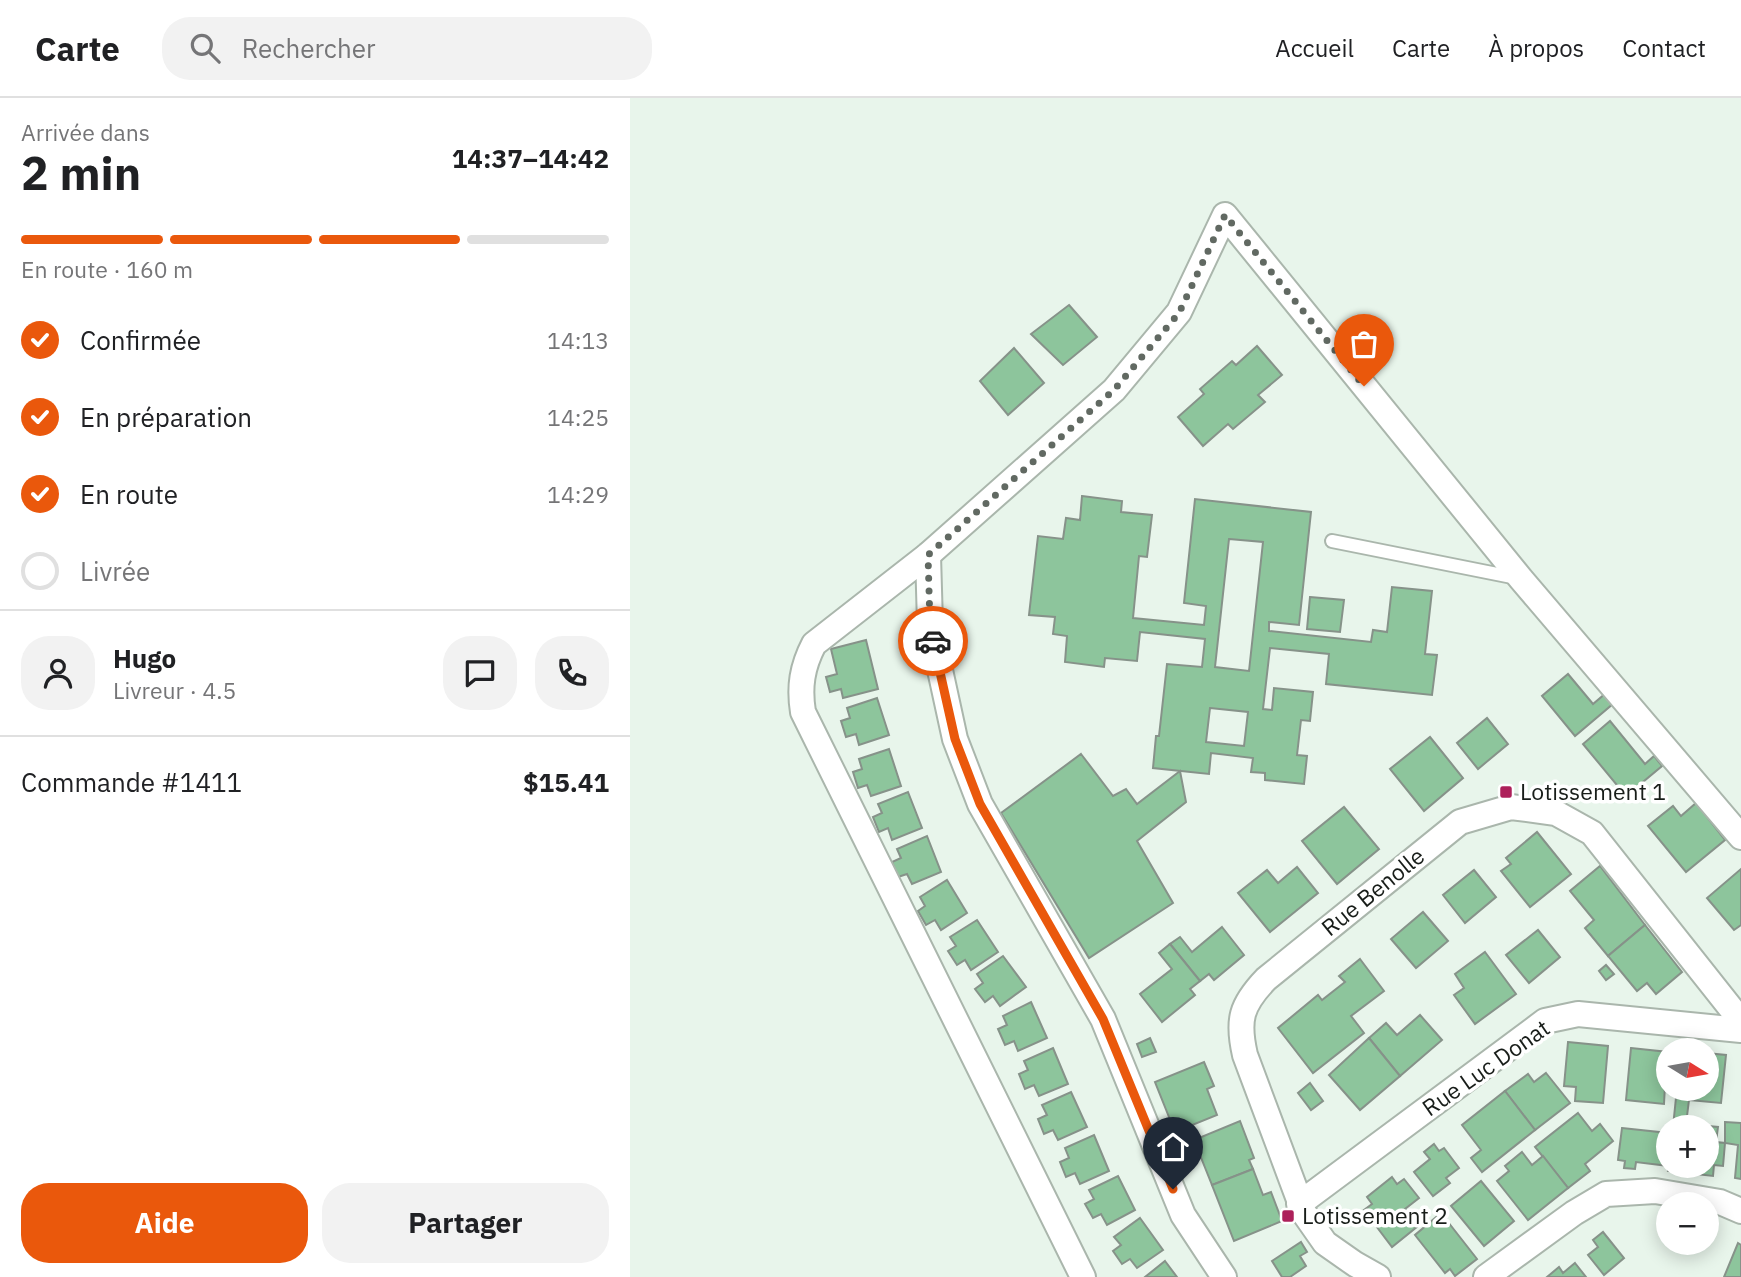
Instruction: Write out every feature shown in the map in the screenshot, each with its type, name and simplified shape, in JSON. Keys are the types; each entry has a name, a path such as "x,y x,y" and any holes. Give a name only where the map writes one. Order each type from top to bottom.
{"street":[{"path":"1083,1277 803,712 800,695 802,677 805,660 814,644 928,555 1114,390 1179,313 1225,215 1521,579 1741,837"},
{"path":"928,555 932,636 955,739 980,804 1103,1019 1184,1215 1224,1277"},
{"name":"Rue Benolle","path":"1378,1277 1325,1243 1299,1204 1242,1045 1242,1014 1250,995 1266,979 1460,822 1511,807 1556,813 1592,833 1741,1021"},
{"name":"Rue Luc Donat","path":"1299,1204 1545,1021 1578,1014 1741,1030"},
{"path":"1486,1277 1574,1213 1606,1194 1655,1191 1720,1202 1741,1211"}],"lane":[{"path":"1332,541 1521,579"}],"building":[{"path":"1069,305 1097,337 1063,365 1031,334"},
{"path":"1257,346 1282,375 1258,395 1265,402 1233,429 1228,424 1203,446 1178,417 1204,394 1200,389 1232,361 1236,365"},
{"path":"1014,348 1044,383 1008,415 980,381"},
{"path":"1082,496 1122,501 1121,512 1152,515 1147,557 1139,556 1133,618 1204,625 1206,606 1184,603 1195,499 1311,512 1299,625 1269,622 1269,631 1371,642 1373,630 1387,632 1392,587 1432,591 1425,654 1437,655 1432,695 1326,684 1329,654 1270,648 1263,709 1272,710 1274,688 1313,692 1310,721 1301,720 1297,755 1307,756 1304,784 1265,780 1265,773 1251,772 1253,758 1211,753 1209,774 1153,768 1167,664 1202,667 1205,639 1140,632 1137,661 1105,658 1104,667 1065,662 1067,636 1053,634 1055,617 1029,615 1038,536 1063,539 1066,518 1080,520","holes":["1229,539 1263,542 1249,671 1215,667","1210,708 1248,712 1244,746 1206,742"]},
{"path":"1310,597 1344,600 1340,632 1307,629"},
{"path":"866,640 878,689 843,698 841,689 830,692 826,677 837,674 831,649"},
{"path":"1568,674 1593,704 1606,693 1614,703 1575,736 1542,696"},
{"path":"877,698 889,735 859,745 856,734 846,737 841,721 850,718 847,708"},
{"path":"1487,718 1508,744 1478,769 1457,743"},
{"path":"1610,721 1645,764 1654,756 1662,766 1626,796 1583,744"},
{"path":"1430,737 1463,778 1424,811 1390,769"},
{"path":"889,749 901,786 871,796 867,785 858,788 853,772 862,769 859,759"},
{"path":"1081,754 1113,796 1126,789 1137,804 1180,771 1186,802 1137,841 1173,903 1089,958 1001,813"},
{"path":"908,792 922,828 892,840 888,828 879,832 873,817 882,813 878,804"},
{"path":"1696,803 1725,840 1686,872 1648,826 1673,806 1681,816"},
{"path":"1344,807 1379,849 1337,884 1302,841"},
{"path":"1537,832 1571,874 1530,907 1501,871 1511,864 1506,858"},
{"path":"927,836 941,872 912,884 907,874 898,877 892,862 901,858 897,849"},
{"path":"1600,866 1645,925 1608,956 1585,928 1594,920 1570,891"},
{"path":"1297,867 1318,893 1270,932 1238,893 1267,870 1278,883"},
{"path":"1741,869 1741,925 1734,930 1707,898"},
{"path":"1474,870 1496,897 1465,923 1443,895"},
{"path":"947,880 967,913 941,930 935,920 926,925 918,911 925,906 920,897"},
{"path":"1423,912 1448,941 1416,968 1391,939"},
{"path":"977,920 998,952 971,970 965,960 957,965 948,951 956,946 950,937"},
{"path":"1645,925 1682,972 1656,994 1647,983 1637,991 1608,956"},
{"path":"1222,927 1244,955 1214,980 1209,974 1200,981 1170,944 1180,937 1192,952"},
{"path":"1538,930 1560,957 1529,983 1506,955"},
{"path":"1170,944 1200,981 1190,989 1195,995 1162,1022 1140,994 1172,969 1159,953"},
{"path":"1485,952 1516,994 1475,1024 1454,995 1464,988 1455,974"},
{"path":"1003,956 1026,987 1000,1006 993,996 985,1002 975,989 983,983 977,974"},
{"path":"1360,959 1384,991 1351,1016 1364,1033 1313,1073 1278,1028 1318,995 1322,1000 1345,982 1339,976"},
{"path":"1606,965 1614,974 1606,980 1599,971"},
{"path":"1031,1002 1047,1038 1018,1051 1014,1041 1005,1045 998,1029 1007,1025 1003,1016"},
{"path":"1420,1015 1442,1040 1400,1076 1369,1038 1386,1023 1397,1035"},
{"path":"1150,1038 1156,1052 1142,1057 1137,1044"},
{"path":"1369,1038 1400,1076 1360,1110 1329,1075"},
{"path":"1568,1042 1608,1046 1603,1103 1575,1101 1576,1087 1564,1086"},
{"path":"1053,1048 1068,1084 1039,1096 1034,1085 1025,1089 1019,1074 1028,1070 1024,1061"},
{"path":"1631,1048 1656,1051 1656,1101 1664,1101 1664,1104 1626,1100"},
{"path":"1719,1054 1726,1055 1721,1103 1700,1101 1719,1101"},
{"path":"1204,1062 1214,1086 1207,1089 1217,1115 1175,1132 1155,1082"},
{"path":"1546,1073 1570,1103 1535,1130 1505,1091 1528,1074 1534,1082"},
{"path":"1310,1083 1323,1101 1311,1110 1298,1093"},
{"path":"1505,1091 1535,1130 1482,1172 1471,1158 1481,1150 1462,1125"},
{"path":"1071,1092 1087,1127 1058,1140 1053,1130 1044,1134 1038,1119 1047,1115 1042,1105"},
{"path":"1676,1101 1689,1101 1687,1115 1674,1115"},
{"path":"1578,1113 1592,1131 1600,1124 1613,1141 1585,1164 1590,1171 1568,1188 1535,1147"},
{"path":"1240,1121 1254,1158 1249,1160 1253,1169 1212,1185 1194,1140"},
{"path":"1725,1122 1741,1123 1741,1179 1735,1178 1738,1145 1725,1143"},
{"path":"1622,1128 1656,1132 1656,1164 1636,1162 1635,1169 1624,1168 1625,1161 1618,1160"},
{"path":"1094,1135 1109,1171 1080,1184 1075,1173 1066,1177 1060,1162 1069,1158 1065,1148"},
{"path":"1719,1142 1725,1143 1723,1166 1719,1166"},
{"path":"1434,1144 1439,1151 1444,1148 1459,1168 1446,1178 1450,1183 1433,1196 1414,1172 1430,1159 1424,1152"},
{"path":"1522,1152 1532,1165 1543,1156 1568,1188 1528,1220 1497,1181 1509,1171 1505,1166"},
{"path":"1253,1169 1263,1195 1271,1192 1282,1221 1234,1241 1212,1185"},
{"path":"1118,1176 1135,1210 1107,1225 1101,1214 1093,1218 1085,1204 1094,1199 1089,1190"},
{"path":"1392,1177 1397,1184 1404,1179 1419,1198 1405,1209 1418,1226 1392,1247 1364,1210 1372,1204 1367,1197"},
{"path":"1481,1181 1514,1221 1484,1246 1451,1206"},
{"path":"1441,1213 1477,1259 1455,1276 1450,1269 1445,1273 1415,1235"},
{"path":"1140,1218 1163,1250 1137,1268 1130,1259 1122,1264 1113,1251 1121,1245 1114,1237"},
{"path":"1603,1232 1624,1258 1604,1275 1588,1255 1598,1247 1593,1240"},
{"path":"1301,1242 1307,1252 1300,1256 1306,1266 1290,1277 1282,1277 1272,1261"},
{"path":"1738,1243 1741,1245 1741,1277 1724,1277"},
{"path":"1165,1261 1177,1277 1145,1277"},
{"path":"1575,1263 1586,1277 1547,1277 1559,1267 1563,1273"}],"way so far":[{"path":"933,641 928,555 1114,390 1179,313 1225,215 1364,386"}],"place":[{"name":"Lotissement 1","path":"1506,792"},
{"name":"Lotissement 2","path":"1288,1216"}],"route":[{"path":"933,641 955,739 980,804 1103,1019 1173,1189"}]}
